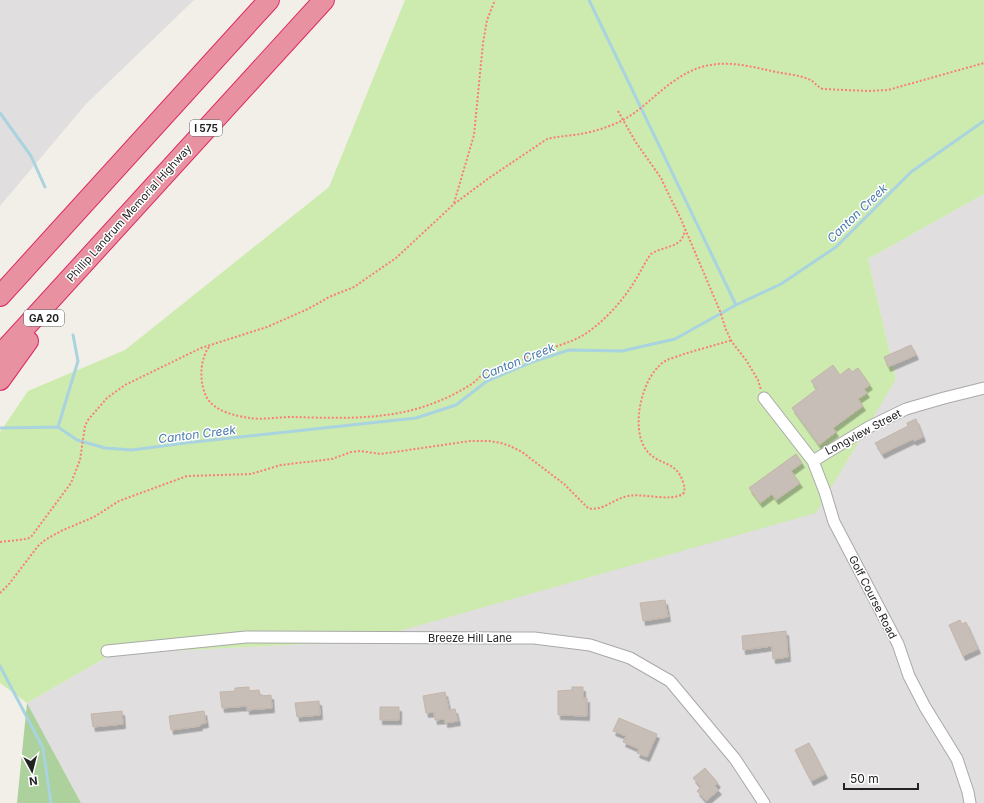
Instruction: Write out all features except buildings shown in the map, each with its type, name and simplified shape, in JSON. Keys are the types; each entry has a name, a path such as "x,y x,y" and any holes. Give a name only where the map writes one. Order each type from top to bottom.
{"highway":[{"path":"0,296 270,0"},
{"name":"Phillip Landrum Memorial Highway","path":"0,355 324,0"},
{"name":"GA 20","path":"0,380 89,257"}],"street":[{"name":"Longview Street","path":"813,461 868,427 906,409 984,388"},
{"name":"Golf Course Road","path":"764,398 813,461 825,492 834,522 894,638 909,676 925,707 957,759 970,803"},
{"name":"Breeze Hill Lane","path":"107,651 246,638 534,638 590,645 630,658 670,680 735,759 764,803"}],"path":[{"path":"454,204 474,135 483,43 487,20 495,0"},
{"path":"0,542 27,539 31,536 71,483 80,460 85,426 88,420 107,398 125,384 211,344 267,327 329,297 354,287 396,258 454,204 489,178 547,139 596,130 623,120 636,113 675,80 693,69 708,65 728,64 748,66 809,79 817,87 823,89 868,92 888,90 984,63"},
{"path":"618,111 635,141 661,178 686,230 720,310 726,330 758,380 764,398"},
{"path":"211,344 204,354 202,365 203,389 210,403 220,410 251,419 381,415 413,410 457,393 472,384 484,372 490,369 504,368 532,355 582,336 603,319 621,300 636,280 645,261 651,254 657,250 678,243 684,237 686,230"},
{"path":"0,593 9,584 38,546 45,540 61,531 94,517 119,501 187,476 251,474 281,466 332,459 351,452 360,451 381,454 453,443 489,441 510,446 522,452 564,484 588,508 597,510 619,498 639,494 680,496 683,494 684,487 683,480 677,471 673,466 652,456 642,444 638,425 638,414 646,386 655,370 667,360 732,340"}],"shaded area":[{"path":"0,0 194,0 86,104 0,206"},
{"path":"984,194 984,803 81,803 27,703 112,654 364,641 896,379 868,259"}],"green space":[{"path":"405,0 984,0 984,194 868,259 896,379 816,513 364,641 112,654 27,703 0,683 0,432 28,391 125,350 329,187"},
{"path":"27,703 81,803 17,803"}],"waterway":[{"path":"589,0 736,305"},
{"path":"0,113 31,156 45,187"},
{"name":"Canton Creek","path":"0,428 58,427 77,440 105,448 132,450 416,418 456,405 487,381 532,362 569,350 622,351 675,339 736,305 781,284 836,247 911,172 984,121"},
{"path":"58,427 78,361 73,335"},
{"name":"Canton Creek","path":"0,666 43,748 51,803"}]}
